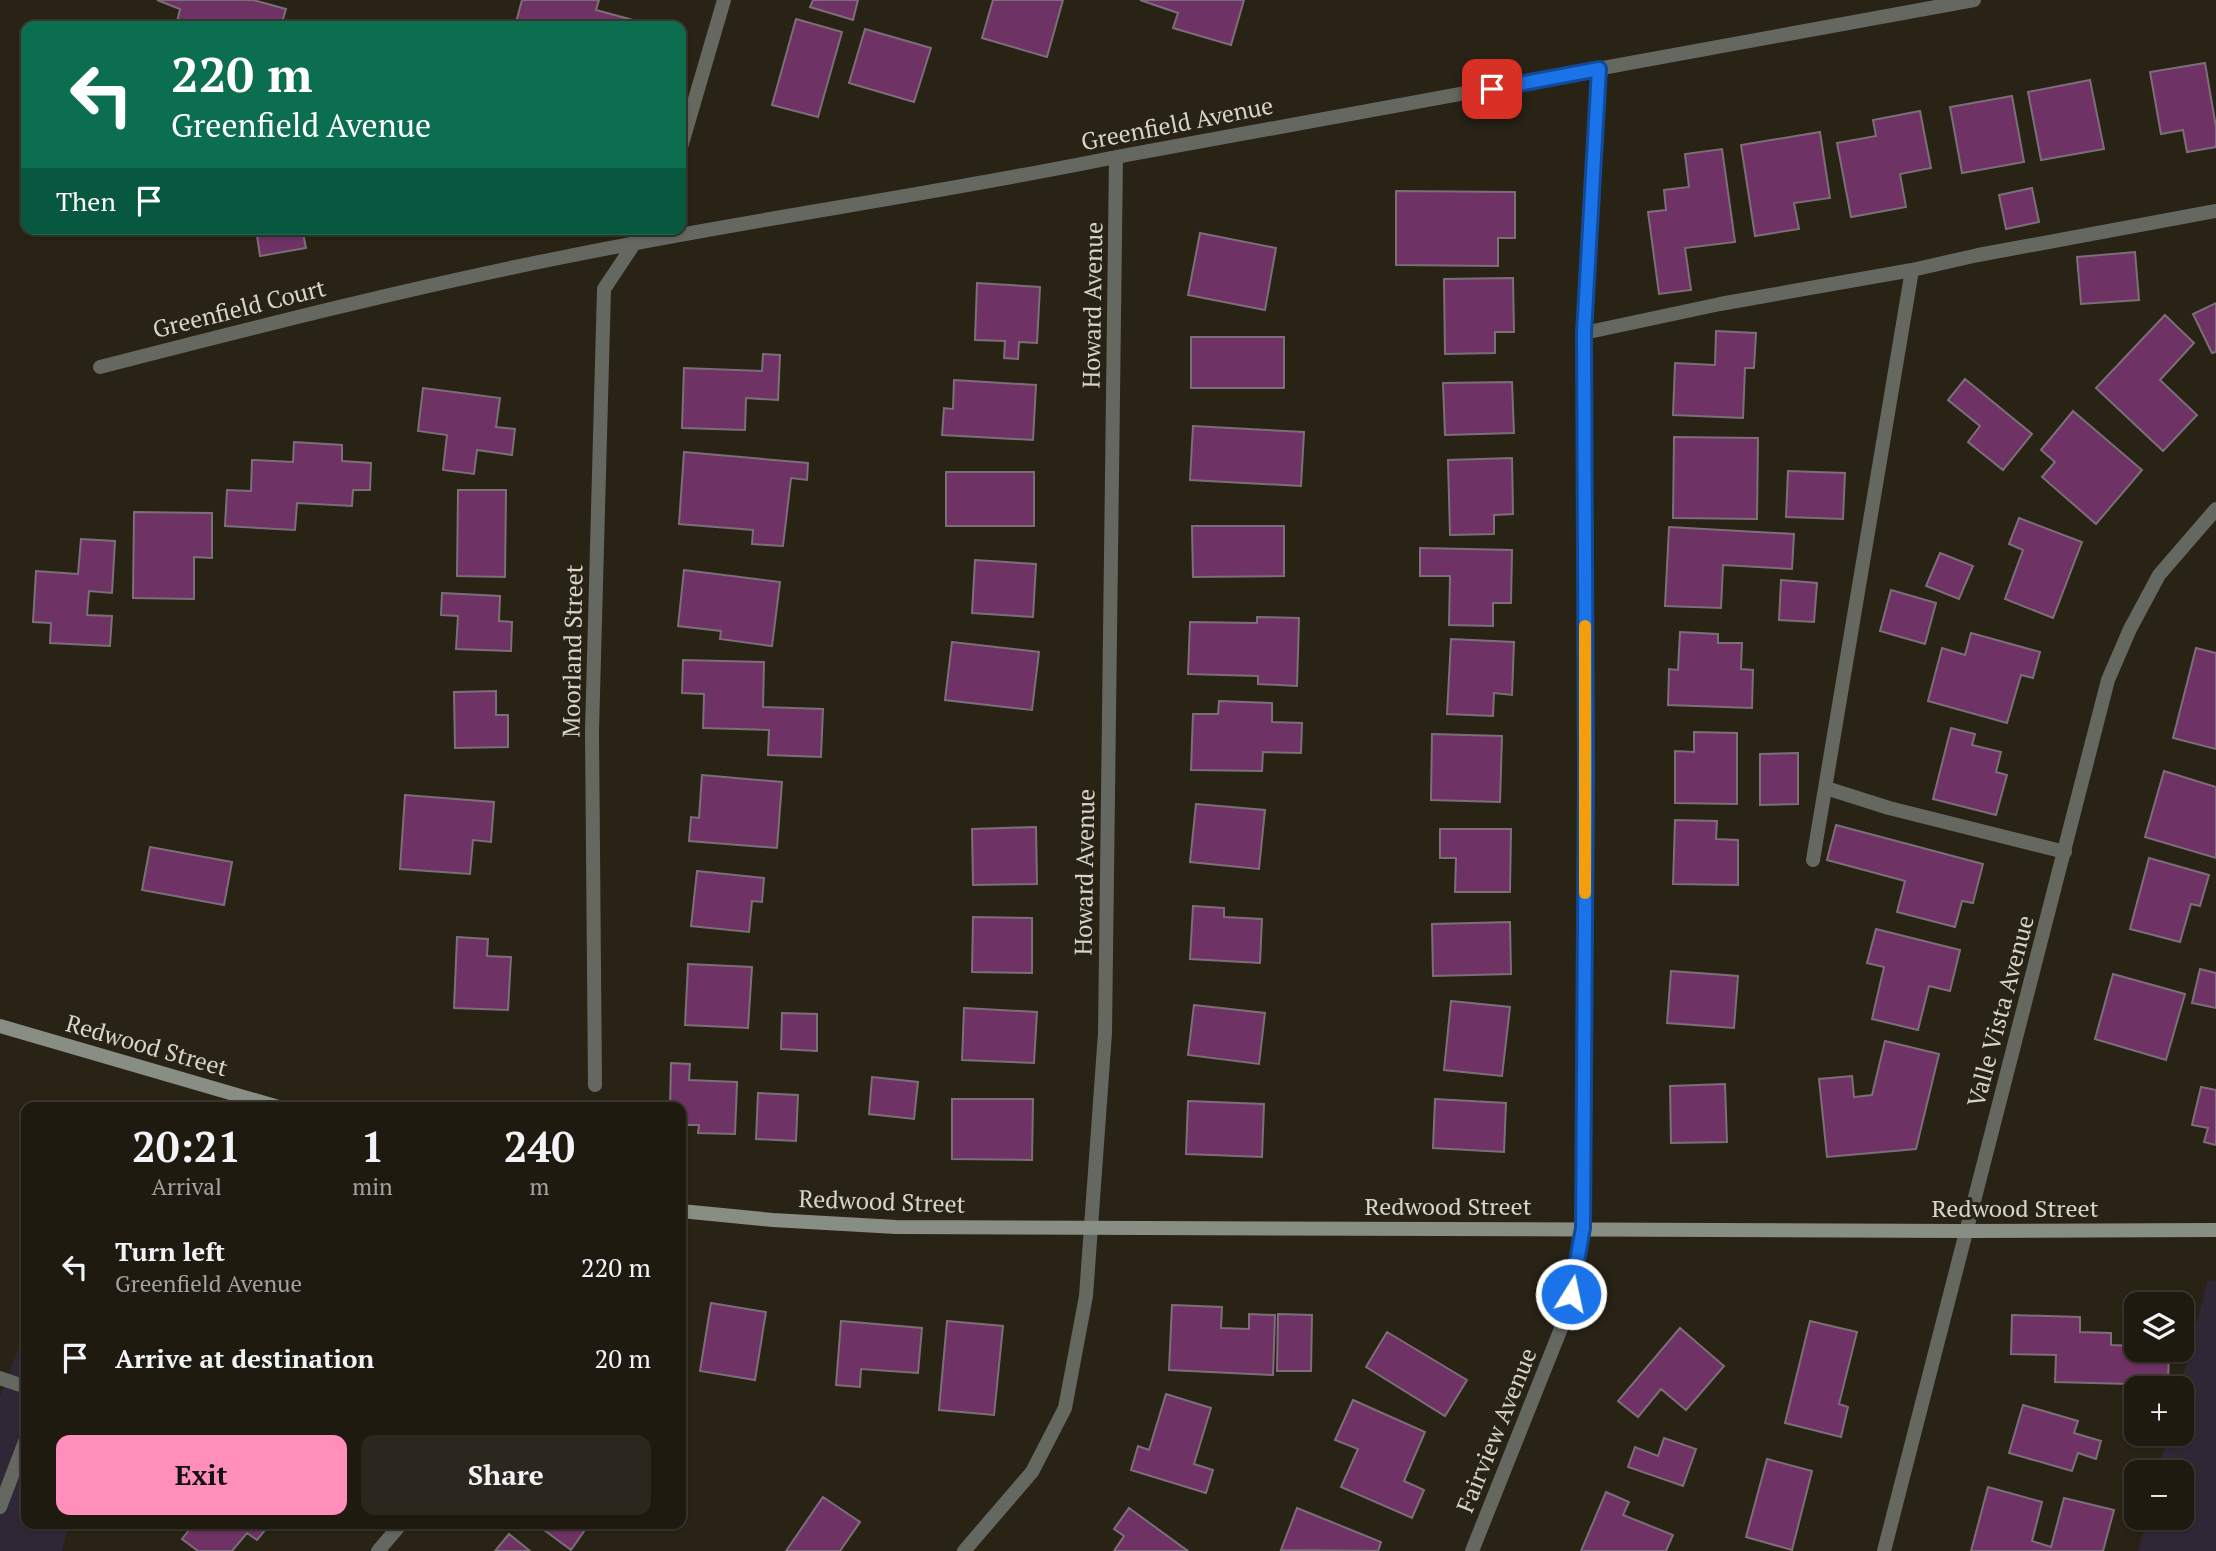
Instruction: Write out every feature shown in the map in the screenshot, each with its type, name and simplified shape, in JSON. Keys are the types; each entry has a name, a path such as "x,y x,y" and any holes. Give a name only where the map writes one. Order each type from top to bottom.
{"main road":[{"name":"Redwood Street","path":"0,1026 261,1102"},
{"name":"Redwood Street","path":"686,1211 896,1227 2216,1230"}],"street":[{"path":"686,131 724,0"},
{"name":"Greenfield Avenue","path":"686,234 1030,175 1974,0"},
{"name":"Fairview Avenue","path":"1472,1551 1566,1316 1583,1228 1586,774 1584,333 1599,69"},
{"name":"Howard Avenue","path":"964,1551 1032,1472 1065,1408 1086,1296 1105,1033 1116,157"},
{"path":"1584,333 1720,304 2216,211"},
{"name":"Moorland Street","path":"595,1085 592,731 604,289 640,235"},
{"name":"Greenfield Avenue","path":"388,294 681,235"},
{"path":"1814,860 1912,270"},
{"name":"Greenfield Court","path":"100,367 388,294"},
{"name":"Valle Vista Avenue","path":"1884,1551 2108,680 2130,629 2159,575 2216,509"},
{"path":"1826,788 1889,808 2065,852"},
{"path":"0,1378 21,1385"},
{"path":"0,1507 21,1452"},
{"path":"378,1551 397,1529"}],"shaded area":[{"path":"2208,1280 2216,1281 2216,1551 2138,1551 2144,1530 2194,1530 2194,1460 2161,1460 2165,1446 2194,1446 2194,1376 2183,1376 2187,1362 2194,1362 2194,1334"},
{"path":"18,1350 21,1350 21,1529 68,1529 62,1551 0,1551 0,1397"}],"building":[{"path":"157,0 253,0 286,9 282,21 177,21 180,9"},
{"path":"522,0 599,0 596,10 633,20 633,21 516,21"},
{"path":"813,0 858,0 853,20 810,7"},
{"path":"993,0 1063,0 1047,57 982,38"},
{"path":"1140,0 1244,0 1231,45 1173,28 1178,13"},
{"path":"796,19 842,32 818,117 772,105"},
{"path":"865,29 931,48 914,102 849,83"},
{"path":"2205,63 2216,127 2216,147 2187,152 2183,130 2161,134 2150,72"},
{"path":"2090,80 2104,149 2041,160 2028,92"},
{"path":"2012,96 2024,162 1962,173 1950,107"},
{"path":"1920,111 1931,168 1900,174 1906,207 1851,217 1837,143 1876,136 1873,120"},
{"path":"1820,132 1830,198 1794,203 1799,229 1755,236 1741,145"},
{"path":"1722,149 1735,242 1685,248 1691,290 1659,294 1648,212 1666,210 1664,190 1689,187 1685,154"},
{"path":"2032,188 2039,222 2006,229 1999,195"},
{"path":"1396,191 1515,192 1515,238 1498,238 1498,266 1396,265"},
{"path":"1200,233 1276,248 1265,310 1188,295"},
{"path":"257,235 303,235 306,248 260,256"},
{"path":"2135,252 2139,300 2081,304 2077,257"},
{"path":"1513,278 1514,332 1495,332 1495,353 1445,354 1444,279"},
{"path":"977,283 1040,287 1037,343 1019,342 1018,359 1004,358 1005,341 975,340"},
{"path":"2216,303 2216,352 2212,353 2193,314"},
{"path":"2165,315 2194,343 2160,380 2197,415 2163,451 2096,388"},
{"path":"1716,331 1756,333 1754,368 1745,368 1743,418 1673,415 1675,363 1715,365"},
{"path":"1191,337 1284,337 1284,388 1191,388"},
{"path":"763,354 780,355 778,400 746,398 745,430 682,428 684,368 762,371"},
{"path":"1965,379 2032,434 2003,470 1968,442 1980,426 1948,400"},
{"path":"954,380 1036,385 1033,440 942,435 944,408 953,409"},
{"path":"1512,382 1514,433 1445,435 1443,383"},
{"path":"423,388 500,398 496,427 515,429 512,455 477,450 474,474 443,470 447,435 418,431"},
{"path":"2073,411 2142,470 2096,524 2042,477 2055,462 2041,450"},
{"path":"1193,426 1304,432 1301,486 1190,480"},
{"path":"1674,437 1758,438 1757,519 1673,518"},
{"path":"294,442 342,445 342,461 371,463 370,490 353,490 352,506 297,503 295,530 225,526 227,490 251,491 252,460 293,462"},
{"path":"684,452 808,463 807,480 791,478 783,546 752,544 753,530 679,524"},
{"path":"1512,458 1513,514 1494,515 1494,534 1450,535 1448,460"},
{"path":"1788,471 1845,473 1843,519 1786,517"},
{"path":"946,472 1034,472 1034,526 946,526"},
{"path":"458,490 506,490 505,577 457,576"},
{"path":"134,512 212,513 212,558 194,557 194,599 133,598"},
{"path":"2019,518 2082,542 2053,618 2005,599 2023,550 2009,544"},
{"path":"1192,526 1284,526 1284,576 1193,577"},
{"path":"1669,527 1794,534 1792,569 1723,565 1721,608 1665,606"},
{"path":"81,539 115,541 112,593 89,591 87,615 112,616 110,646 50,643 51,623 33,622 36,571 78,574"},
{"path":"1420,548 1512,550 1511,603 1493,603 1493,626 1449,625 1450,576 1420,576"},
{"path":"1940,553 1973,566 1959,599 1926,586"},
{"path":"975,560 1036,564 1033,617 972,613"},
{"path":"684,570 780,582 772,646 720,639 721,631 678,626"},
{"path":"1781,580 1817,583 1814,622 1779,620"},
{"path":"1891,590 1936,603 1925,644 1880,631"},
{"path":"442,593 500,596 499,621 512,622 511,651 456,649 458,616 441,615"},
{"path":"1257,617 1299,618 1297,686 1258,684 1258,676 1188,674 1190,622 1257,623"},
{"path":"1680,632 1718,634 1718,643 1742,643 1741,669 1753,670 1752,708 1668,705 1669,669 1678,670"},
{"path":"1971,633 2040,652 2033,678 2021,675 2007,723 1928,701 1942,648 1965,655"},
{"path":"1451,639 1514,642 1512,695 1494,693 1493,716 1447,714"},
{"path":"952,642 1039,652 1032,710 945,700"},
{"path":"2196,648 2216,653 2216,749 2173,738"},
{"path":"683,660 764,662 763,707 823,709 821,757 768,755 769,730 703,728 704,694 682,693"},
{"path":"496,691 496,715 508,715 508,747 455,748 454,692"},
{"path":"1219,701 1272,703 1272,722 1302,723 1301,753 1263,752 1262,771 1191,770 1193,714 1218,714"},
{"path":"1951,728 1975,734 1972,745 2001,752 1996,772 2007,775 1996,815 1933,799"},
{"path":"1694,732 1737,733 1737,804 1675,803 1675,751 1694,752"},
{"path":"1432,734 1502,736 1500,802 1431,800"},
{"path":"1798,753 1798,804 1760,805 1760,754"},
{"path":"2164,771 2216,787 2216,858 2145,837"},
{"path":"702,775 782,782 777,848 689,841 691,817 699,818"},
{"path":"405,795 494,802 491,842 473,840 470,874 400,869"},
{"path":"1196,804 1265,810 1259,869 1190,862"},
{"path":"1675,820 1717,821 1716,839 1738,840 1738,885 1673,884"},
{"path":"1836,825 1983,864 1973,903 1962,901 1955,927 1897,912 1905,881 1827,860"},
{"path":"1036,827 1037,884 973,885 972,829"},
{"path":"1440,829 1511,829 1510,892 1455,892 1456,858 1440,858"},
{"path":"150,847 232,862 224,905 142,890"},
{"path":"2149,858 2209,875 2200,906 2191,904 2180,942 2130,929"},
{"path":"697,871 764,878 762,902 752,901 749,932 691,926"},
{"path":"1193,906 1224,908 1224,917 1262,919 1260,963 1190,959"},
{"path":"973,917 1032,918 1032,973 972,972"},
{"path":"1510,922 1511,974 1433,976 1432,924"},
{"path":"1876,929 1960,950 1950,991 1929,986 1918,1030 1872,1019 1884,967 1867,963"},
{"path":"457,937 488,939 487,956 511,957 508,1010 454,1008"},
{"path":"688,964 752,967 748,1028 685,1025"},
{"path":"2200,969 2216,973 2216,1008 2192,1003"},
{"path":"1671,971 1738,976 1734,1028 1667,1023"},
{"path":"2113,974 2185,994 2166,1060 2095,1039"},
{"path":"1451,1001 1510,1007 1502,1076 1444,1070"},
{"path":"1194,1005 1265,1013 1259,1064 1188,1055"},
{"path":"964,1008 1037,1012 1034,1063 962,1060"},
{"path":"782,1013 817,1014 817,1051 781,1049"},
{"path":"1885,1041 1939,1054 1916,1149 1827,1157 1819,1079 1852,1076 1854,1097 1872,1095"},
{"path":"671,1063 690,1064 689,1080 737,1082 735,1134 698,1133 699,1125 686,1125 686,1102 670,1102"},
{"path":"872,1077 918,1082 914,1119 869,1114"},
{"path":"1725,1084 1727,1142 1671,1143 1670,1086"},
{"path":"2201,1087 2216,1090 2216,1145 2204,1142 2208,1128 2192,1125"},
{"path":"758,1093 798,1095 796,1141 756,1139"},
{"path":"952,1099 1033,1099 1032,1160 952,1159"},
{"path":"1435,1099 1506,1103 1504,1152 1433,1148"},
{"path":"1188,1101 1264,1104 1262,1157 1186,1154"},
{"path":"711,1303 766,1312 755,1380 700,1371"},
{"path":"1172,1305 1222,1307 1221,1328 1249,1329 1249,1314 1275,1315 1273,1375 1169,1370"},
{"path":"1278,1314 1312,1315 1311,1371 1277,1371"},
{"path":"2012,1315 2080,1317 2080,1332 2111,1333 2111,1345 2124,1346 2124,1362 2169,1362 2168,1376 2124,1376 2124,1384 2055,1382 2056,1355 2011,1354"},
{"path":"841,1321 922,1328 918,1373 861,1369 860,1387 836,1385"},
{"path":"947,1321 1003,1326 994,1415 939,1410"},
{"path":"1810,1321 1857,1332 1839,1404 1848,1407 1841,1437 1785,1423"},
{"path":"1680,1328 1724,1366 1686,1410 1661,1389 1638,1417 1618,1401"},
{"path":"1387,1332 1467,1380 1445,1416 1366,1367"},
{"path":"1166,1394 1211,1408 1194,1464 1213,1470 1206,1493 1131,1470 1138,1446 1149,1450"},
{"path":"1353,1400 1425,1432 1404,1481 1424,1490 1412,1518 1341,1487 1358,1449 1335,1440"},
{"path":"2023,1405 2078,1421 2074,1433 2101,1441 2096,1459 2078,1453 2072,1471 2009,1453"},
{"path":"1664,1438 1696,1449 1683,1486 1628,1467 1635,1447 1658,1456"},
{"path":"1767,1459 1812,1471 1792,1550 1746,1537"},
{"path":"1988,1487 2042,1502 2032,1541 2051,1547 2064,1498 2114,1510 2103,1551 1971,1551"},
{"path":"1606,1492 1629,1502 1623,1515 1673,1535 1666,1551 1581,1551"},
{"path":"823,1497 860,1522 840,1551 786,1551"},
{"path":"1129,1508 1188,1551 1114,1551 1124,1536 1114,1529"},
{"path":"1297,1508 1381,1542 1378,1551 1281,1550"},
{"path":"190,1529 266,1529 257,1540 247,1533 232,1551 198,1551 182,1539"},
{"path":"543,1529 586,1529 571,1550"},
{"path":"509,1534 530,1551 495,1551"}],"slow traffic":[{"path":"1585,626 1585,893"}],"route":[{"path":"1492,89 1599,69 1584,333 1586,774 1583,1228 1571,1294"}]}
